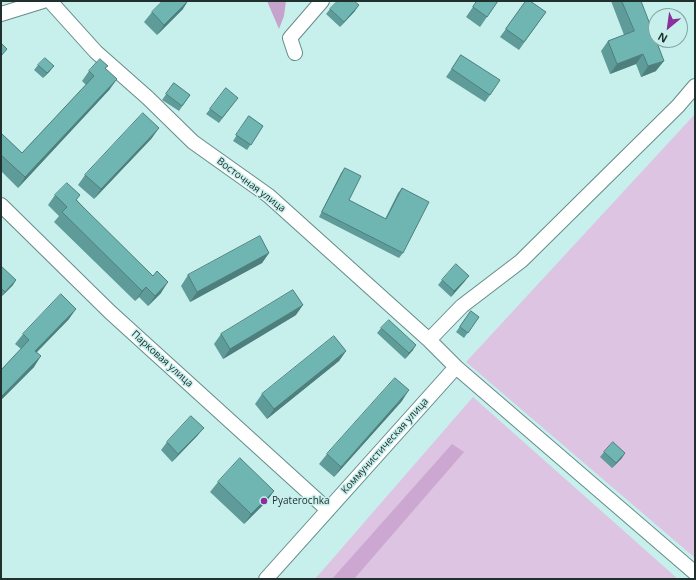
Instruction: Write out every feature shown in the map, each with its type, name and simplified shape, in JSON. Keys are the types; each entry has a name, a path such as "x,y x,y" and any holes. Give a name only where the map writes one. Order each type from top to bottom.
{"street":[{"path":"1,14 43,1"},
{"name":"Восточная улица","path":"50,1 96,52 148,98 193,142 269,196 429,340 456,367 695,573"},
{"path":"295,53 290,38 322,1"},
{"path":"429,340 462,306 521,262 678,106 695,86"},
{"name":"Парковая улица","path":"4,212 110,312 328,510"},
{"name":"Коммунистическая улица","path":"266,579 456,367"}],"shaded area":[{"path":"267,1 286,1 284,16 279,29"},
{"path":"695,114 695,558 466,362"},
{"path":"473,397 678,579 315,579"},
{"path":"452,444 464,452 354,579 332,579"}],"building":[{"path":"163,1 188,1 164,25 152,12"},
{"path":"338,1 354,1 359,5 344,22 330,9"},
{"path":"477,1 498,1 487,17 473,7"},
{"path":"526,1 530,1 546,12 524,42 506,29"},
{"path":"622,1 641,1 648,19 648,48 659,48 664,61 648,66 643,54 617,64 608,41 634,31"},
{"path":"1,43 7,49 1,56"},
{"path":"461,55 500,80 490,95 452,69"},
{"path":"45,58 54,66 47,73 38,65"},
{"path":"100,59 108,66 105,68 117,79 25,177 1,155 1,133 22,153 94,76 89,71"},
{"path":"174,83 190,95 182,106 166,94"},
{"path":"226,88 238,98 222,118 210,109"},
{"path":"143,113 159,128 101,189 85,175"},
{"path":"249,116 263,126 251,145 236,135"},
{"path":"345,168 361,176 349,200 386,219 402,188 429,202 403,253 322,212"},
{"path":"67,183 80,195 76,200 153,276 157,271 168,282 155,296 146,287 142,291 62,212 67,207 55,195"},
{"path":"260,236 269,253 197,292 188,275"},
{"path":"456,264 469,276 454,291 442,280"},
{"path":"1,266 16,280 5,292 1,288"},
{"path":"293,290 303,305 230,349 221,334"},
{"path":"61,294 76,309 35,351 41,356 2,396 1,370 29,340 23,334"},
{"path":"471,311 479,317 468,333 460,327"},
{"path":"389,320 416,345 409,353 381,328"},
{"path":"334,336 346,351 274,409 262,394"},
{"path":"395,378 409,390 341,467 327,454"},
{"path":"191,416 204,428 178,454 167,442"},
{"path":"613,442 625,453 616,463 604,452"},
{"path":"240,458 274,491 251,514 218,482"}],"place":[{"name":"Pyaterochka","path":"264,501"}]}
